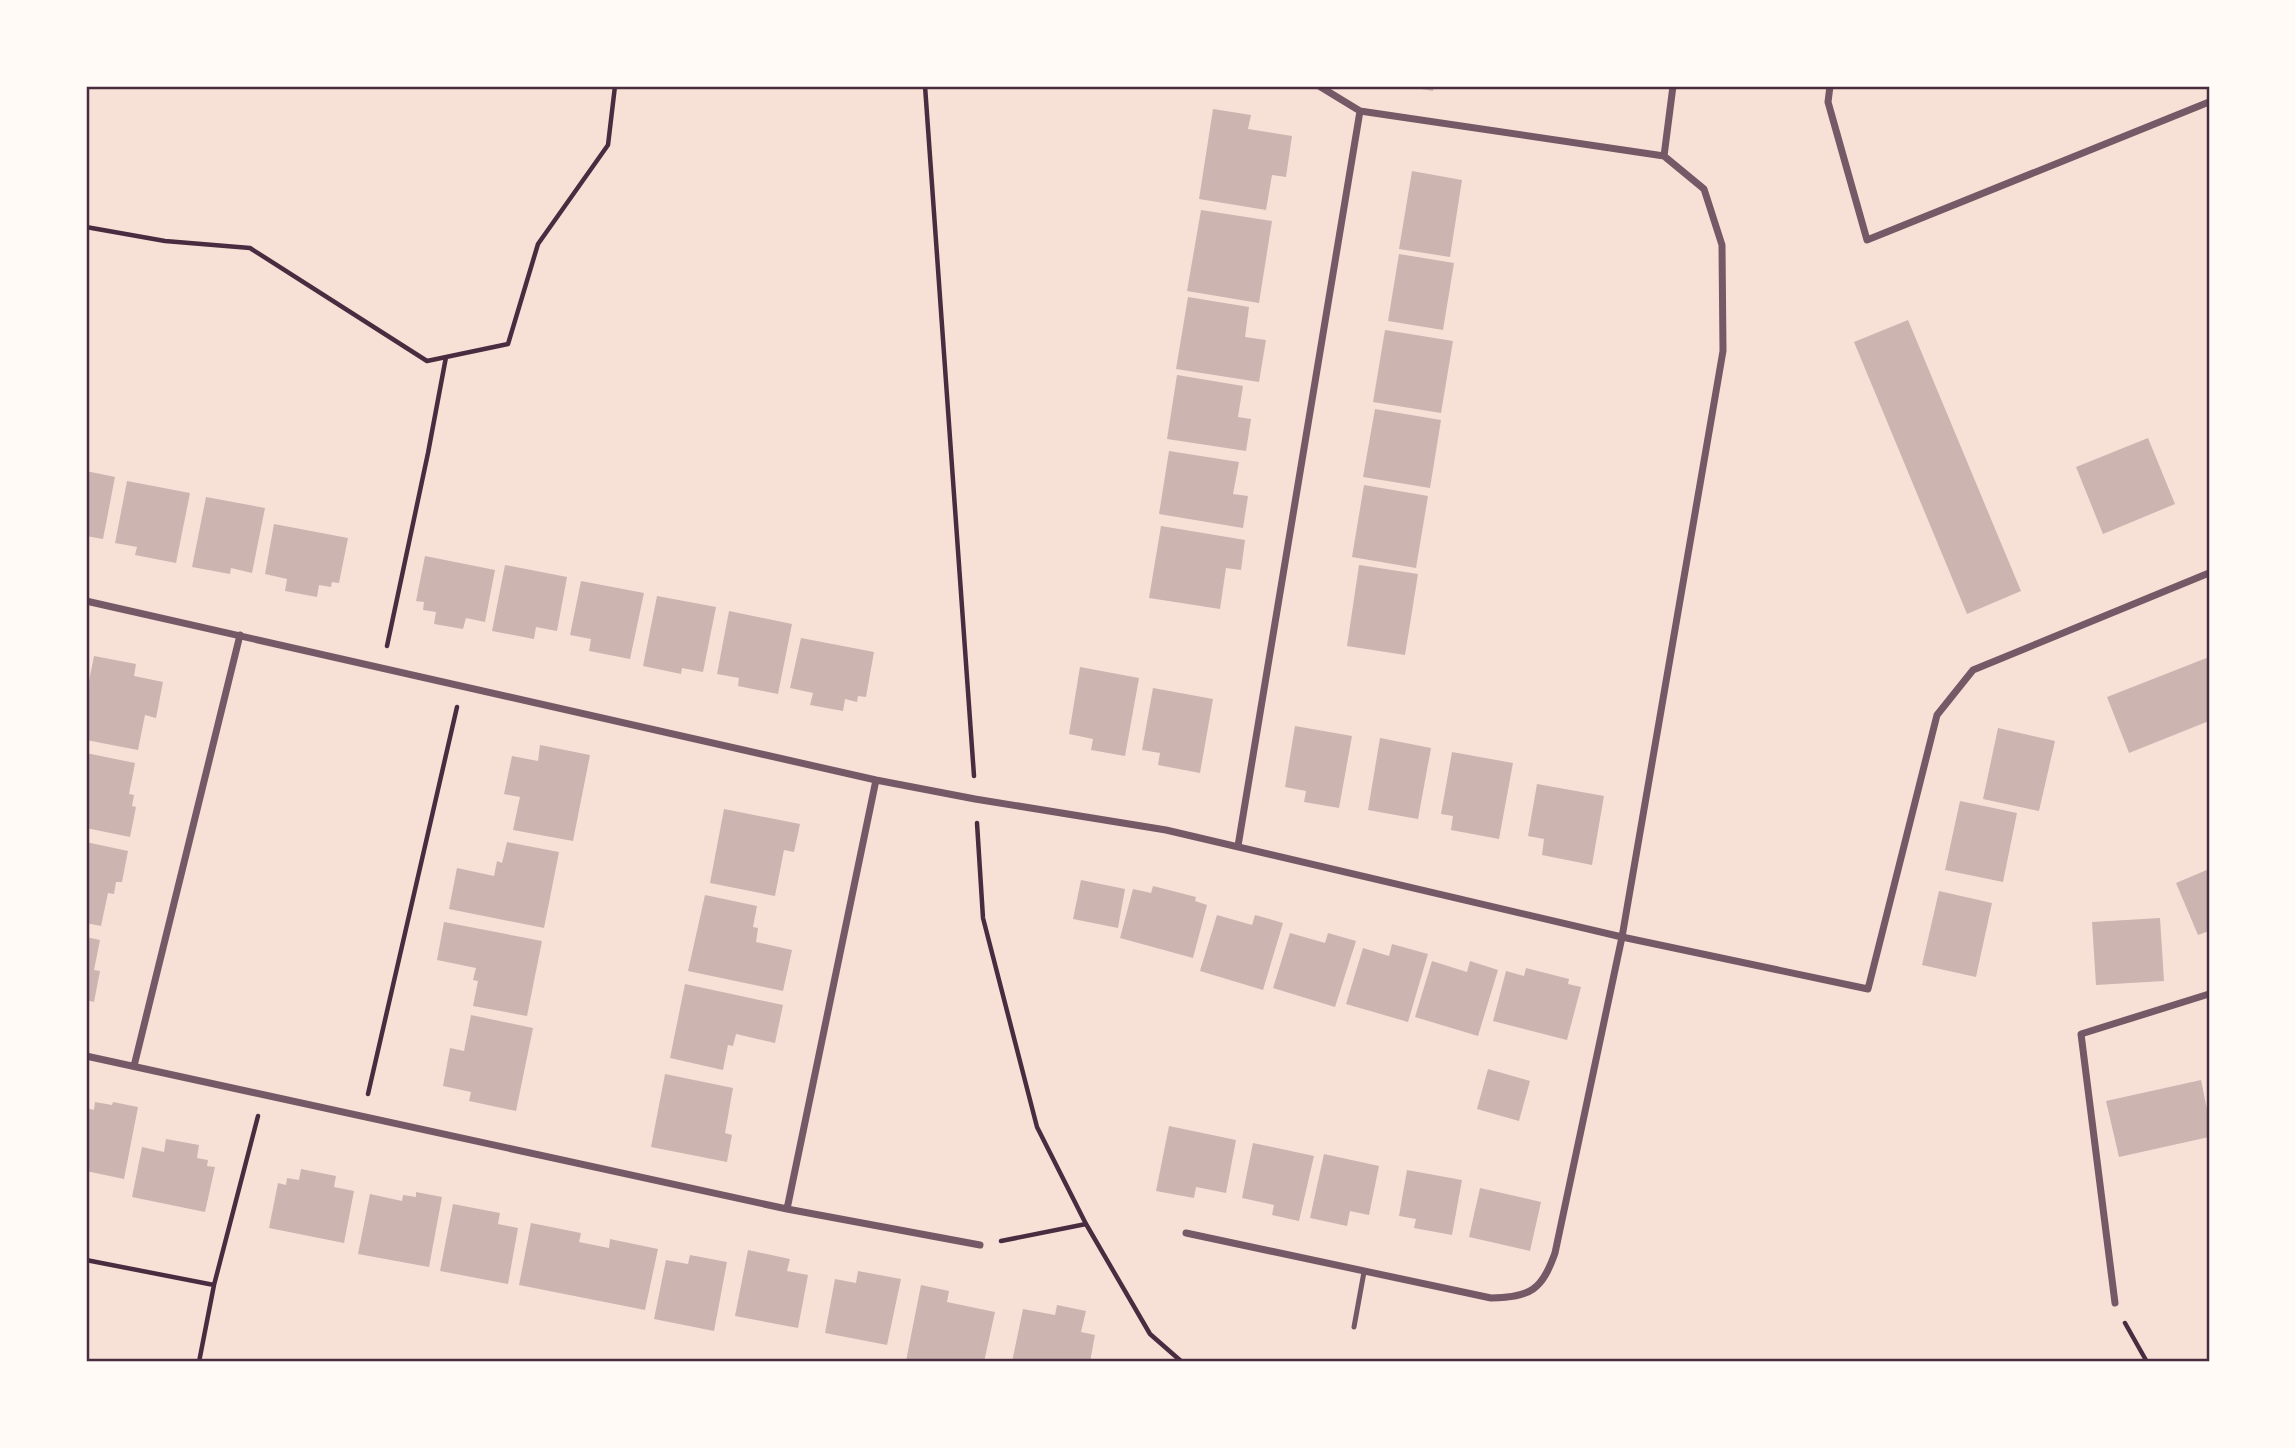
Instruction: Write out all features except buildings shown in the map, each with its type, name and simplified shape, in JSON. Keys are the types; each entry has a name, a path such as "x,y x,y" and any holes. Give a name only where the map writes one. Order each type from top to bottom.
{"street":[{"path":"1186,1233 1491,1298 1513,1298 1533,1290 1547,1276 1555,1253 1622,937 1723,351 1722,245 1704,189 1664,156 1360,111 1319,86"},
{"path":"1664,156 1673,86"},
{"path":"1830,86 1828,102 1867,240 2209,102"},
{"path":"1238,846 1360,111"},
{"path":"86,601 876,780 1166,830 1622,937 1868,989 1937,715 1973,670 2209,573"},
{"path":"134,1066 240,635"},
{"path":"787,1209 876,780"},
{"path":"2115,1303 2081,1034 2209,994"},
{"path":"86,1056 787,1209 980,1245"}],"lane":[{"path":"1354,1327 1364,1272"}],"path":[{"path":"86,227 164,241 250,248 427,361 508,344 538,244 608,145 615,86"},
{"path":"925,86 983,918 1037,1128 1086,1224 1150,1334 1182,1362"},
{"path":"383,668 446,357"},
{"path":"363,1117 462,686"},
{"path":"199,1362 215,1285 263,1095"},
{"path":"980,1245 1086,1224"},
{"path":"86,1260 215,1285"},
{"path":"2115,1303 2147,1362"}]}
